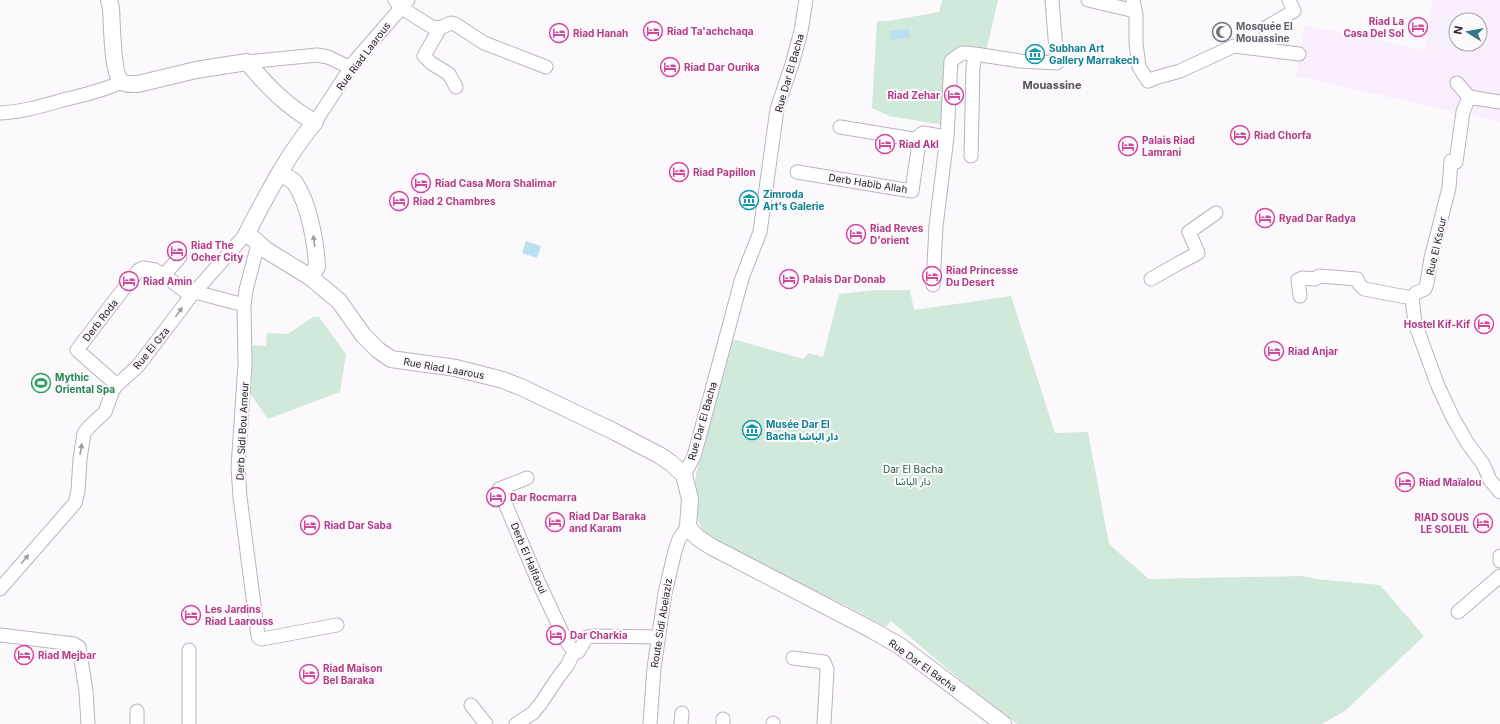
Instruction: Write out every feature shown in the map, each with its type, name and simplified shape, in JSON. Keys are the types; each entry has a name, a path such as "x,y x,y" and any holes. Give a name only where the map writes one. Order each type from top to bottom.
{"street":[{"path":"109,0 112,8 115,65 121,82"},
{"name":"Rue Dar El Bacha","path":"684,475 694,456 742,278 760,232 777,109 801,31 806,0"},
{"path":"933,285 936,226 947,137 951,61 962,53 1020,61 1057,63 1052,0"},
{"path":"1088,0 1135,3 1136,43 1139,67 1148,81 1180,71 1234,46 1299,54"},
{"path":"1261,49 1262,41 1271,41 1265,28 1294,11 1289,0"},
{"path":"401,2 432,27 440,28 451,23 455,24 484,43 546,67"},
{"name":"Rue Riad Laarous","path":"401,2 350,68 315,122 302,137 280,172 253,238 266,250 310,277 338,301 363,335 378,350 391,359 456,368 489,376 523,388 659,455 671,463 684,475"},
{"path":"440,28 424,56 449,74 456,86"},
{"path":"971,156 973,68 975,54"},
{"path":"0,113 39,107 108,89 121,82 138,84 196,70 247,62 317,55 328,58 350,68"},
{"path":"247,62 275,94 297,112 315,122"},
{"path":"1457,83 1469,97 1500,102"},
{"name":"Rue El Ksour","path":"1412,298 1416,293 1425,289 1427,283 1431,258 1449,188 1452,161 1456,162 1463,112 1469,97"},
{"path":"840,127 919,140 920,135 923,133 947,137"},
{"name":"Derb Habib Allah","path":"797,172 912,190 919,140"},
{"path":"280,172 294,182 303,200 313,232 317,267 310,277"},
{"path":"1151,279 1198,253 1188,232 1216,213"},
{"name":"Rue El Gza","path":"0,589 75,502 78,491 80,459 84,433 105,412 113,390 138,366 193,294 253,238"},
{"name":"Derb Sidi Bou Ameur","path":"253,238 249,280 244,305 245,364 239,477 240,497 258,636 262,639 337,625"},
{"path":"164,275 180,257"},
{"name":"Derb Roda","path":"117,385 77,350 139,270 143,268 149,269 164,275 193,294"},
{"path":"1300,296 1298,280 1302,278 1316,279 1319,276 1357,279 1359,284 1364,289 1412,298 1414,323 1438,386 1453,418 1468,444 1483,464 1490,480 1500,492"},
{"path":"193,294 244,305"},
{"path":"684,475 690,499 688,526"},
{"name":"Derb El Halfaoui","path":"527,478 499,489 538,581 565,639 574,652"},
{"name":"Rue Dar El Bacha","path":"688,526 698,538 712,547 900,646 1003,724"},
{"name":"Route Sidi Abelaziz","path":"650,724 654,668 670,565 679,539 688,526"},
{"path":"1500,556 1500,561"},
{"path":"1458,612 1500,576"},
{"path":"0,634 74,644 79,647 86,691 88,724"},
{"path":"516,724 533,713 567,666 574,652 578,652 587,637 658,637"},
{"path":"189,650 189,724"},
{"path":"793,658 824,662 827,670 824,724"},
{"path":"471,705 486,724"}],"shaded area":[{"path":"1432,0 1500,0 1500,122 1296,76 1304,25 1425,50"}],"green space":[{"path":"942,0 998,0 986,52 959,51 943,125 889,116 872,108 877,21 888,21 939,12"},
{"name":"Dar El Bacha دار الباشا","path":"876,290 910,290 914,310 1011,296 1055,433 1088,432 1109,544 1149,579 1302,576 1316,579 1380,585 1424,636 1345,711 1322,724 1017,724 977,694 891,621 886,627 855,610 705,537 695,513 694,485 726,337 804,359 808,353 823,357 839,294"},
{"path":"313,317 319,317 346,354 340,392 268,419 246,388 253,345 266,346 267,333 288,334"}],"water":[{"path":"909,29 910,38 891,40 890,31"},
{"path":"526,241 541,246 537,258 522,253"}],"place":[{"name":"Riad La Casa Del Sol","path":"1418,27"},
{"name":"Riad Ta'achchaqa","path":"653,31"},
{"name":"Mosquée El Mouassine","path":"1222,32"},
{"name":"Riad Hanah","path":"559,33"},
{"name":"Subhan Art Gallery Marrakech","path":"1035,54"},
{"name":"Riad Dar Ourika","path":"670,67"},
{"name":"Riad Zehar","path":"954,95"},
{"name":"Riad Chorfa","path":"1240,135"},
{"name":"Riad Akl","path":"885,144"},
{"name":"Palais Riad Lamrani","path":"1128,146"},
{"name":"Riad Papillon","path":"679,172"},
{"name":"Riad Casa Mora Shalimar","path":"421,183"},
{"name":"Zimroda Art's Galerie","path":"749,200"},
{"name":"Riad 2 Chambres","path":"399,201"},
{"name":"Ryad Dar Radya","path":"1265,218"},
{"name":"Riad Reves D'orient","path":"856,234"},
{"name":"Riad The Ocher City","path":"177,251"},
{"name":"Riad Princesse Du Desert","path":"932,276"},
{"name":"Palais Dar Donab","path":"789,279"},
{"name":"Riad Amin","path":"129,281"},
{"name":"Hostel Kif-Kif","path":"1484,324"},
{"name":"Riad Anjar","path":"1274,351"},
{"name":"Mythic Oriental Spa","path":"41,383"},
{"name":"Musée Dar El Bacha دار الباشا","path":"752,430"},
{"name":"Riad Maïalou","path":"1405,482"},
{"name":"Dar Rocmarra","path":"496,497"},
{"name":"Riad Dar Baraka and Karam","path":"555,522"},
{"name":"RIAD SOUS LE SOLEIL","path":"1483,523"},
{"name":"Riad Dar Saba","path":"310,525"},
{"name":"Les Jardins Riad Laarouss","path":"191,615"},
{"name":"Dar Charkia","path":"556,635"},
{"name":"Riad Mejbar","path":"24,655"},
{"name":"Riad Maison Bel Baraka","path":"309,674"}],"district":[{"name":"Mouassine","path":"1052,85"}]}
